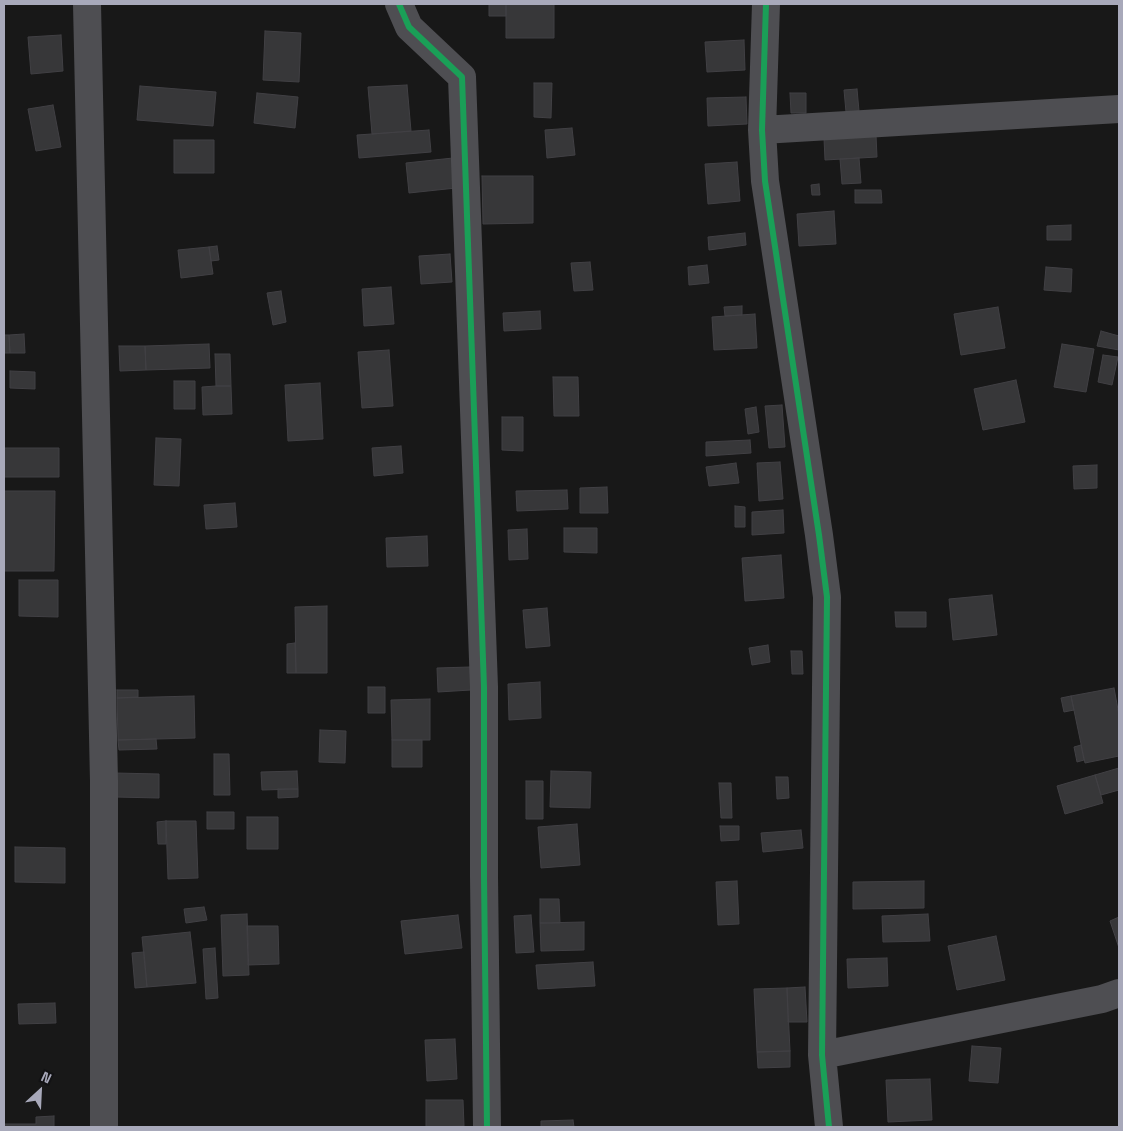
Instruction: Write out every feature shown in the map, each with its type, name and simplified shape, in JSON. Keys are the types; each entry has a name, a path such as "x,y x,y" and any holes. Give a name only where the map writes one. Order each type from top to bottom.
{"street":[{"path":"87,4 104,781 104,1127"},
{"path":"399,4 409,27 462,76 484,687 487,1127"},
{"path":"766,4 762,130 765,181 820,535 827,598 822,1055 829,1127"},
{"path":"762,130 1119,108"},
{"path":"822,1055 1102,999 1119,993"}],"building":[{"path":"489,4 506,4 506,16 489,16"},
{"path":"506,4 554,4 554,38 506,38"},
{"path":"265,31 301,33 299,82 263,80"},
{"path":"61,35 63,71 31,74 28,37"},
{"path":"744,40 745,70 707,72 705,42"},
{"path":"534,83 552,83 551,118 534,117"},
{"path":"407,85 411,131 372,134 368,87"},
{"path":"140,86 216,92 213,126 137,120"},
{"path":"857,89 859,111 846,112 844,90"},
{"path":"257,93 298,97 295,128 254,123"},
{"path":"790,93 806,93 806,113 791,113"},
{"path":"746,97 747,124 708,126 707,98"},
{"path":"53,105 61,147 36,151 28,109"},
{"path":"572,128 575,155 547,158 545,130"},
{"path":"429,130 431,152 359,158 357,135"},
{"path":"876,135 877,157 825,160 824,138"},
{"path":"174,140 214,140 214,173 174,173"},
{"path":"453,158 456,188 409,193 406,163"},
{"path":"859,158 861,183 842,184 840,159"},
{"path":"737,162 740,201 708,204 705,164"},
{"path":"482,176 533,176 533,223 483,224"},
{"path":"819,184 820,195 812,195 811,185"},
{"path":"855,190 881,190 882,203 855,203"},
{"path":"834,211 836,244 799,246 797,214"},
{"path":"1071,225 1071,240 1047,240 1047,226"},
{"path":"745,233 746,245 709,250 708,237"},
{"path":"217,246 219,260 211,261 209,247"},
{"path":"209,247 213,274 181,278 178,250"},
{"path":"450,254 452,282 421,284 419,256"},
{"path":"590,262 593,290 574,291 571,263"},
{"path":"707,265 709,283 689,285 688,267"},
{"path":"1046,267 1072,269 1071,292 1044,290"},
{"path":"391,287 394,324 364,326 362,289"},
{"path":"281,291 286,322 273,325 267,293"},
{"path":"742,306 742,315 725,316 724,307"},
{"path":"998,307 1005,348 961,355 954,314"},
{"path":"540,311 541,329 504,331 503,313"},
{"path":"755,314 757,348 714,350 712,317"},
{"path":"1101,331 1119,336 1119,350 1097,346"},
{"path":"24,334 25,353 10,353 9,335"},
{"path":"4,335 9,335 10,353 4,353"},
{"path":"209,344 210,368 146,370 145,346"},
{"path":"1062,344 1094,349 1086,392 1054,387"},
{"path":"119,346 145,346 146,370 120,371"},
{"path":"389,350 393,406 362,408 358,352"},
{"path":"215,354 230,354 231,386 216,386"},
{"path":"1103,355 1118,357 1112,385 1098,382"},
{"path":"10,371 35,372 35,389 10,388"},
{"path":"553,377 578,377 579,416 554,416"},
{"path":"1016,380 1025,422 983,430 974,389"},
{"path":"174,381 195,381 195,409 174,409"},
{"path":"320,383 323,439 288,441 285,385"},
{"path":"231,386 232,414 203,415 202,387"},
{"path":"782,405 785,447 769,448 765,406"},
{"path":"756,407 759,432 748,434 745,409"},
{"path":"502,417 523,417 523,451 502,450"},
{"path":"156,438 181,439 179,486 154,485"},
{"path":"750,440 751,453 706,456 706,442"},
{"path":"401,446 403,473 374,476 372,448"},
{"path":"4,448 59,448 59,477 4,477"},
{"path":"780,462 783,499 759,501 757,463"},
{"path":"736,463 739,483 709,486 706,467"},
{"path":"1097,465 1097,488 1074,489 1073,466"},
{"path":"607,487 608,513 580,513 580,488"},
{"path":"567,490 568,509 517,511 516,491"},
{"path":"4,491 55,491 54,571 4,571"},
{"path":"235,503 237,527 206,529 204,505"},
{"path":"735,506 745,507 745,527 735,527"},
{"path":"783,510 784,533 752,535 752,512"},
{"path":"564,528 597,528 597,553 564,552"},
{"path":"527,529 528,559 509,560 508,530"},
{"path":"427,536 428,566 387,567 386,538"},
{"path":"781,555 784,598 745,601 742,558"},
{"path":"19,580 58,580 58,617 19,616"},
{"path":"992,595 997,635 953,640 949,599"},
{"path":"327,606 327,673 296,673 295,607"},
{"path":"547,608 550,646 526,648 523,610"},
{"path":"895,612 926,612 926,627 896,627"},
{"path":"295,643 296,673 287,673 287,644"},
{"path":"768,645 770,662 752,665 749,648"},
{"path":"791,651 802,651 803,674 792,674"},
{"path":"470,667 471,690 438,692 437,668"},
{"path":"540,682 541,718 509,720 508,684"},
{"path":"368,687 385,687 385,713 368,713"},
{"path":"1114,688 1119,715 1119,756 1085,763 1071,696"},
{"path":"117,690 138,690 138,697 117,698"},
{"path":"194,696 195,738 118,740 117,698"},
{"path":"1071,696 1074,710 1064,712 1061,698"},
{"path":"430,699 430,740 392,740 391,700"},
{"path":"320,730 346,731 345,763 319,762"},
{"path":"156,739 157,749 119,750 118,740"},
{"path":"392,740 422,740 422,767 392,767"},
{"path":"1081,745 1084,760 1077,762 1074,747"},
{"path":"214,754 229,754 230,795 214,795"},
{"path":"1119,768 1119,790 1101,795 1095,775"},
{"path":"297,771 298,789 262,790 261,772"},
{"path":"551,771 591,772 590,808 550,807"},
{"path":"115,773 159,774 159,798 115,797"},
{"path":"1095,775 1103,803 1065,814 1057,786"},
{"path":"776,777 788,777 789,798 777,799"},
{"path":"526,781 543,781 543,819 526,819"},
{"path":"719,783 731,783 732,818 721,818"},
{"path":"278,789 298,789 298,797 278,798"},
{"path":"207,812 234,812 234,829 207,829"},
{"path":"247,817 278,817 278,849 247,849"},
{"path":"166,821 166,844 158,844 157,822"},
{"path":"166,821 196,821 198,878 168,879"},
{"path":"577,824 580,865 541,868 538,827"},
{"path":"720,826 739,826 739,840 721,841"},
{"path":"801,830 803,848 763,852 761,833"},
{"path":"15,847 65,848 65,883 15,882"},
{"path":"737,881 739,924 718,925 716,882"},
{"path":"924,881 924,908 853,909 853,882"},
{"path":"540,899 559,899 560,923 540,923"},
{"path":"204,907 207,920 186,923 184,909"},
{"path":"247,914 249,975 223,976 221,915"},
{"path":"928,914 930,941 883,942 882,916"},
{"path":"458,915 462,948 405,954 401,921"},
{"path":"531,915 534,952 516,953 514,916"},
{"path":"1119,917 1119,948 1110,921"},
{"path":"584,922 584,950 541,951 540,923"},
{"path":"247,926 278,926 279,964 248,965"},
{"path":"190,932 196,983 147,987 142,937"},
{"path":"996,936 1005,980 957,990 948,946"},
{"path":"215,948 218,998 206,999 203,949"},
{"path":"144,952 147,987 135,988 132,953"},
{"path":"887,958 888,986 848,988 847,959"},
{"path":"593,962 595,986 538,989 536,965"},
{"path":"805,987 807,1022 788,1022 787,988"},
{"path":"787,988 790,1051 757,1052 754,989"},
{"path":"55,1003 56,1023 19,1024 18,1004"},
{"path":"455,1039 457,1079 427,1081 425,1040"},
{"path":"972,1046 1001,1048 998,1083 969,1081"},
{"path":"790,1051 790,1067 758,1068 757,1052"},
{"path":"930,1079 932,1120 888,1122 886,1080"},
{"path":"426,1100 463,1100 464,1126 426,1127"},
{"path":"54,1116 54,1127 4,1127 4,1124 36,1124 36,1117"},
{"path":"573,1120 574,1127 541,1127 541,1121"}],"cycle path":[{"path":"399,4 409,27 462,77 484,687 487,1127"},
{"path":"766,4 762,130 765,181 827,597 822,1055 829,1127"}]}
